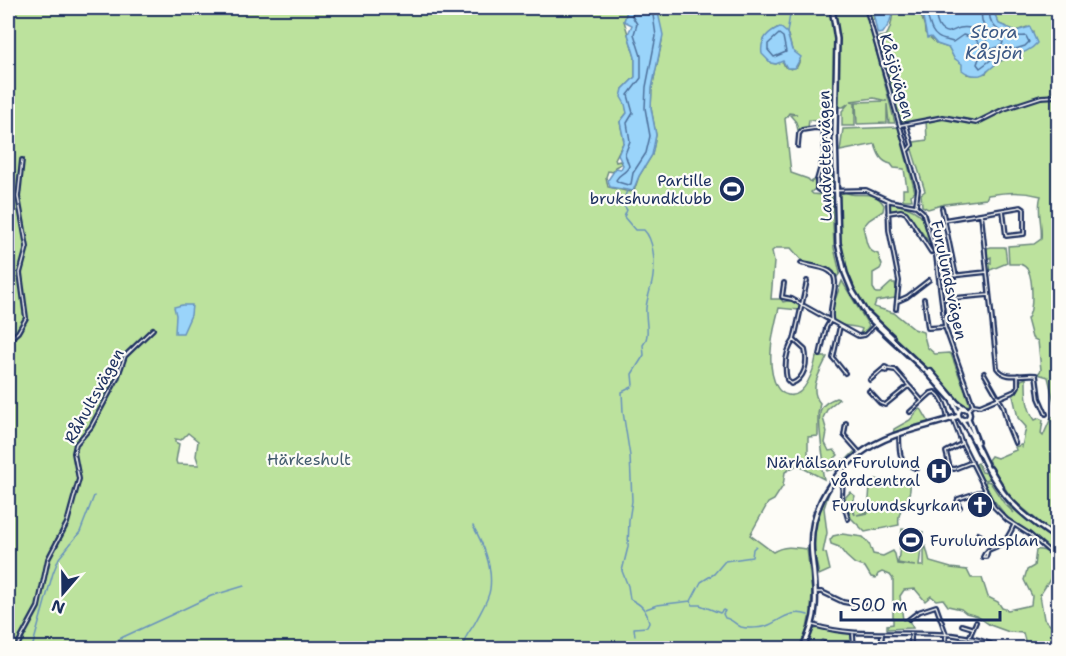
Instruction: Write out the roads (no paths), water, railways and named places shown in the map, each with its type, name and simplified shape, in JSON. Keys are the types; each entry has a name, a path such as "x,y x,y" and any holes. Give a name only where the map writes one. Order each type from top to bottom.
{"street":[{"name":"Landvettervägen","path":"832,8 837,39 836,190 841,260 848,283 858,301 876,324 928,373 952,400 993,479 1014,505 1031,521 1059,540"},
{"name":"Kåsjövägen","path":"866,8 918,189 916,206"},
{"path":"900,125 942,117 976,123 1041,97 1059,96"},
{"name":"Kåsjövägen","path":"906,124 912,145 907,151"},
{"path":"798,146 799,134 802,130 822,128 825,152 817,180 817,189 820,191 836,190"},
{"path":"8,341 18,332 26,318 20,273 27,247 18,197 22,160"},
{"name":"Furulundsvägen","path":"836,190 866,190 888,200 916,206 926,217 936,256 945,327 973,405"},
{"path":"888,200 887,213 899,281 896,309"},
{"path":"942,208 956,276"},
{"path":"944,220 1003,210 1023,208 1024,234 1006,236 1003,210"},
{"path":"887,213 901,211 906,213 931,252"},
{"path":"981,214 998,368 1004,375 1036,375 1039,398 1046,414"},
{"path":"801,263 827,270 834,275 836,283 830,312 832,322"},
{"path":"939,277 988,272"},
{"path":"897,301 907,297 930,280"},
{"path":"794,340 804,348 806,360 802,375 791,384 787,380 786,360 788,349 794,340 807,281"},
{"path":"784,283 782,297 792,298 861,336 868,333 876,324"},
{"path":"942,300 990,295"},
{"path":"924,299 928,328 945,327"},
{"path":"820,355 826,328 832,322"},
{"name":"Landvettervägen","path":"876,324 927,368 957,403 967,410"},
{"path":"840,326 833,358 845,373"},
{"name":"Råhultsvägen","path":"17,648 38,607 48,560 67,523 79,479 74,453 76,444 91,427 117,379 125,356 153,329"},
{"path":"870,380 883,369 885,372 888,369 895,370 922,401"},
{"path":"984,373 1005,409 1008,426 1016,443"},
{"path":"959,416 961,409 967,410 973,405 980,406 1016,390 1018,375"},
{"path":"869,391 885,405 909,387"},
{"path":"910,412 933,392 938,393 948,419"},
{"path":"801,648 813,625 817,592 812,526 822,497 839,473 861,454 898,434 959,416 968,418 967,410"},
{"path":"952,418 962,443 996,509 1059,559"},
{"name":"Landvettervägen","path":"968,418 988,466 1014,505"},
{"path":"846,423 844,435 861,454"},
{"path":"898,434 901,458 906,465 917,469"},
{"path":"962,443 946,452 950,468 954,470 972,462"},
{"path":"839,473 843,478 843,501 848,519"},
{"path":"960,507 958,500 986,490"},
{"path":"988,550 1004,541 1014,524"},
{"path":"978,534 994,547"},
{"path":"817,592 843,602 871,607"},
{"path":"909,619 918,612 936,606 946,634 945,648"},
{"path":"969,638 976,622"},
{"path":"813,625 854,633 946,634 969,638 999,648"},
{"path":"962,625 973,628"},
{"path":"854,633 854,648"},
{"path":"881,648 882,634"},
{"path":"911,634 911,648"},
{"path":"824,644 825,648"}],"water":[{"path":"628,8 657,8 663,35 652,88 651,108 656,135 652,155 633,191 610,187 608,180 616,168 621,169 623,165 618,155 624,141 620,122 627,113 621,97 623,89 635,77 635,57 628,34 632,25 624,21"},
{"path":"872,8 894,8 889,24 883,33 878,34 877,32"},
{"name":"Stora Kåsjön","path":"916,8 996,8 995,15 999,24 1016,31 1030,27 1037,43 1025,52 1003,59 983,74 966,73 949,48 937,44 931,37 927,38 923,17"},
{"path":"780,27 787,33 792,50 801,57 795,68 787,68 783,61 776,64 771,63 762,54 765,38"},
{"path":"192,305 191,315 183,333 175,333 174,307"}],"waterway":[{"path":"787,33 791,8"},
{"path":"627,191 622,203 627,210 624,217 635,230 644,230 647,234 654,258 654,270 646,308 647,332 643,345 644,355 632,374 633,385"},
{"path":"632,387 622,392 630,456 632,501 628,547 622,571 630,599 647,614 649,623 647,627 634,628 635,636"},
{"path":"32,648 59,558 80,532 94,496"},
{"path":"464,648 467,636 485,605 491,581 487,556 473,526"},
{"path":"646,609 657,605 691,601 701,582 714,574 725,561 752,557 756,546"},
{"path":"105,648 123,637 211,596 244,586"},
{"path":"691,601 692,605 700,605 720,613 725,611 723,614 725,618 744,628 766,626 792,614 808,615"}],"place":[{"name":"Partille brukshundklubb","path":"732,189"},
{"name":"Närhälsan Furulund vårdcentral","path":"939,471"},
{"name":"Furulundskyrkan","path":"980,505"},
{"name":"Furulundsplan","path":"911,540"}],"park label":[{"name":"Härkeshult","path":"309,459"}]}
